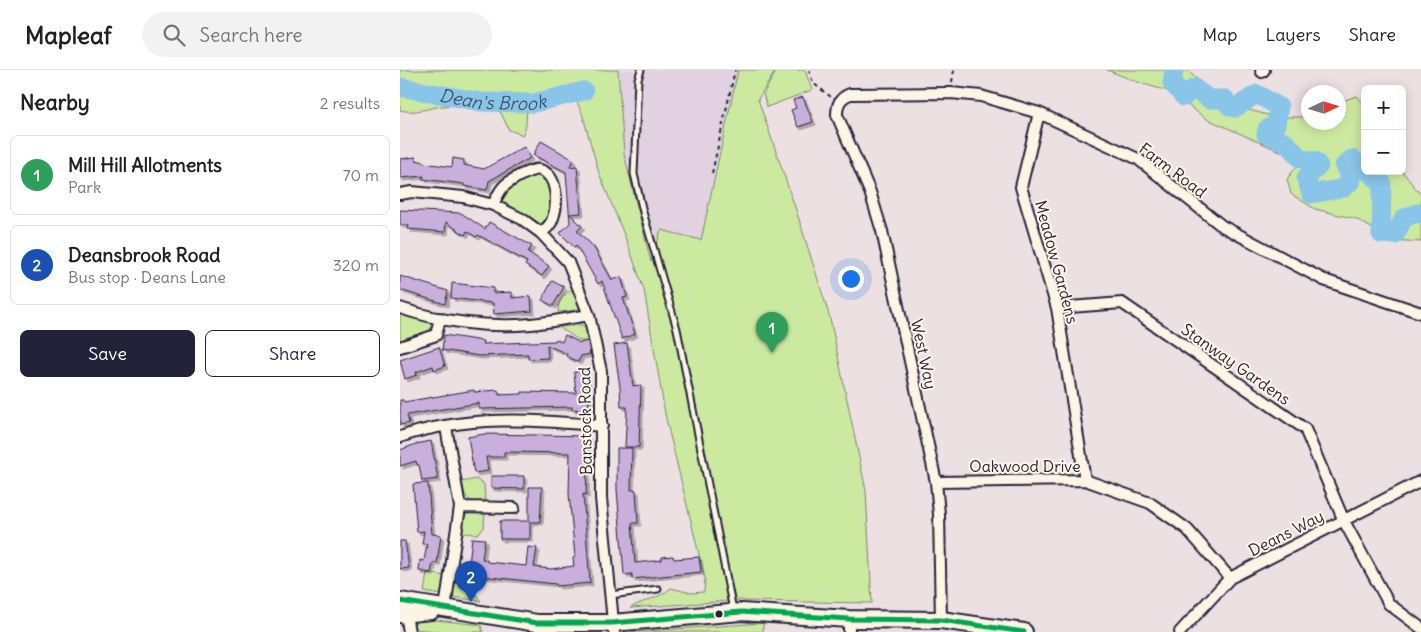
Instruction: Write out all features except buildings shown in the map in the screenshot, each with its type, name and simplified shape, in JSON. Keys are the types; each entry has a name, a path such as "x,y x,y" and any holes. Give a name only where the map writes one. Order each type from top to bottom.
{"main road":[{"path":"402,610 445,608 537,622 613,627 733,613 849,625 942,620 1024,632"}],"street":[{"name":"Farm Road","path":"838,104 843,97 850,94 951,93 981,96 1039,113 1138,159 1222,226 1324,280 1421,313"},
{"name":"West Way","path":"838,104 838,115 870,192 882,231 936,482 939,514 942,620"},
{"name":"Meadow Gardens","path":"1039,113 1021,187 1057,308 1085,480"},
{"path":"493,205 505,184 529,171 540,170 550,176 553,182 556,205 551,223 541,233"},
{"name":"Banstock Road","path":"400,194 412,192 463,197 493,205 522,219 541,233 568,262 589,315 601,371 601,498 613,627"},
{"name":"Stanway Gardens","path":"1057,308 1122,303 1304,429 1344,520 1389,604 1421,628"},
{"path":"400,308 440,318 481,325 530,324 589,315"},
{"path":"400,347 436,335 440,318"},
{"path":"400,437 446,427 489,421 542,420 602,426"},
{"path":"445,608 460,507 446,427"},
{"name":"Oakwood Drive","path":"936,482 1085,480 1150,504 1187,529 1230,578"},
{"name":"Deans Way","path":"1180,632 1230,578 1421,481"},
{"path":"460,507 514,508"},
{"path":"402,610 409,632"}],"lane":[{"path":"641,70 638,79 634,174 642,212 677,328 733,613"},
{"path":"610,595 658,589"}],"path":[{"path":"712,173 735,70"},
{"path":"808,70 813,83 838,104"},
{"path":"951,93 954,70"}],"shaded area":[{"path":"618,70 738,70 697,257 651,263 624,154"}],"green space":[{"path":"400,70 618,70 624,154 651,262 661,230 701,240 738,70 776,70 758,99 830,318 866,491 872,603 743,600 630,608 661,595 671,588 691,593 704,592 705,579 666,419 644,290 599,173 582,113 576,100 527,105 526,125 523,135 509,130 500,111 457,106 442,106 416,111 400,110"},
{"path":"777,70 805,70 812,90 767,107 763,94"},
{"path":"1107,70 1187,70 1224,103 1275,117 1301,117 1301,130 1346,130 1346,100 1357,96 1361,100 1361,175 1405,175 1421,195 1421,242 1392,240 1356,219 1315,209 1291,194 1287,179 1297,166 1284,153 1207,119 1168,91 1140,83"},
{"path":"540,173 548,181 551,199 549,214 544,226 499,199 503,191 531,174"},
{"path":"573,289 580,305 578,310 558,312 562,298"},
{"path":"400,314 435,323 426,335 400,344"},
{"path":"582,325 586,329 588,341 580,341 559,327"},
{"path":"476,479 484,484 485,501 471,502 465,495 462,482"},
{"path":"469,510 485,510 484,528 477,534 461,533 464,519"},
{"path":"427,573 446,576 443,595 424,592"},
{"path":"454,580 466,582 481,601 452,597"},
{"path":"418,618 481,625 483,632 446,632 415,629 414,623"},
{"path":"763,623 763,632 632,632"}],"waterway":[{"name":"Dean's Brook","path":"1174,70 1172,83 1184,97 1194,88 1209,99 1225,99 1229,106 1235,108 1257,94 1279,107 1276,124 1267,129 1266,134 1286,143 1301,159 1315,161 1319,166 1306,178 1311,194 1344,188 1352,180 1344,166 1352,159 1361,166"},
{"name":"Dean's Brook","path":"400,87 481,102 534,103 584,91"},
{"name":"Dean's Brook","path":"1373,175 1382,183 1381,234 1395,235 1404,218 1417,213 1421,214"}],"transit line":[{"path":"400,601 537,623 612,623 741,612 849,619 941,620 1024,632"}],"place":[{"name":"Mill Hill Allotments","path":"772,353"},
{"name":"Deansbrook Road","path":"471,602"}]}
